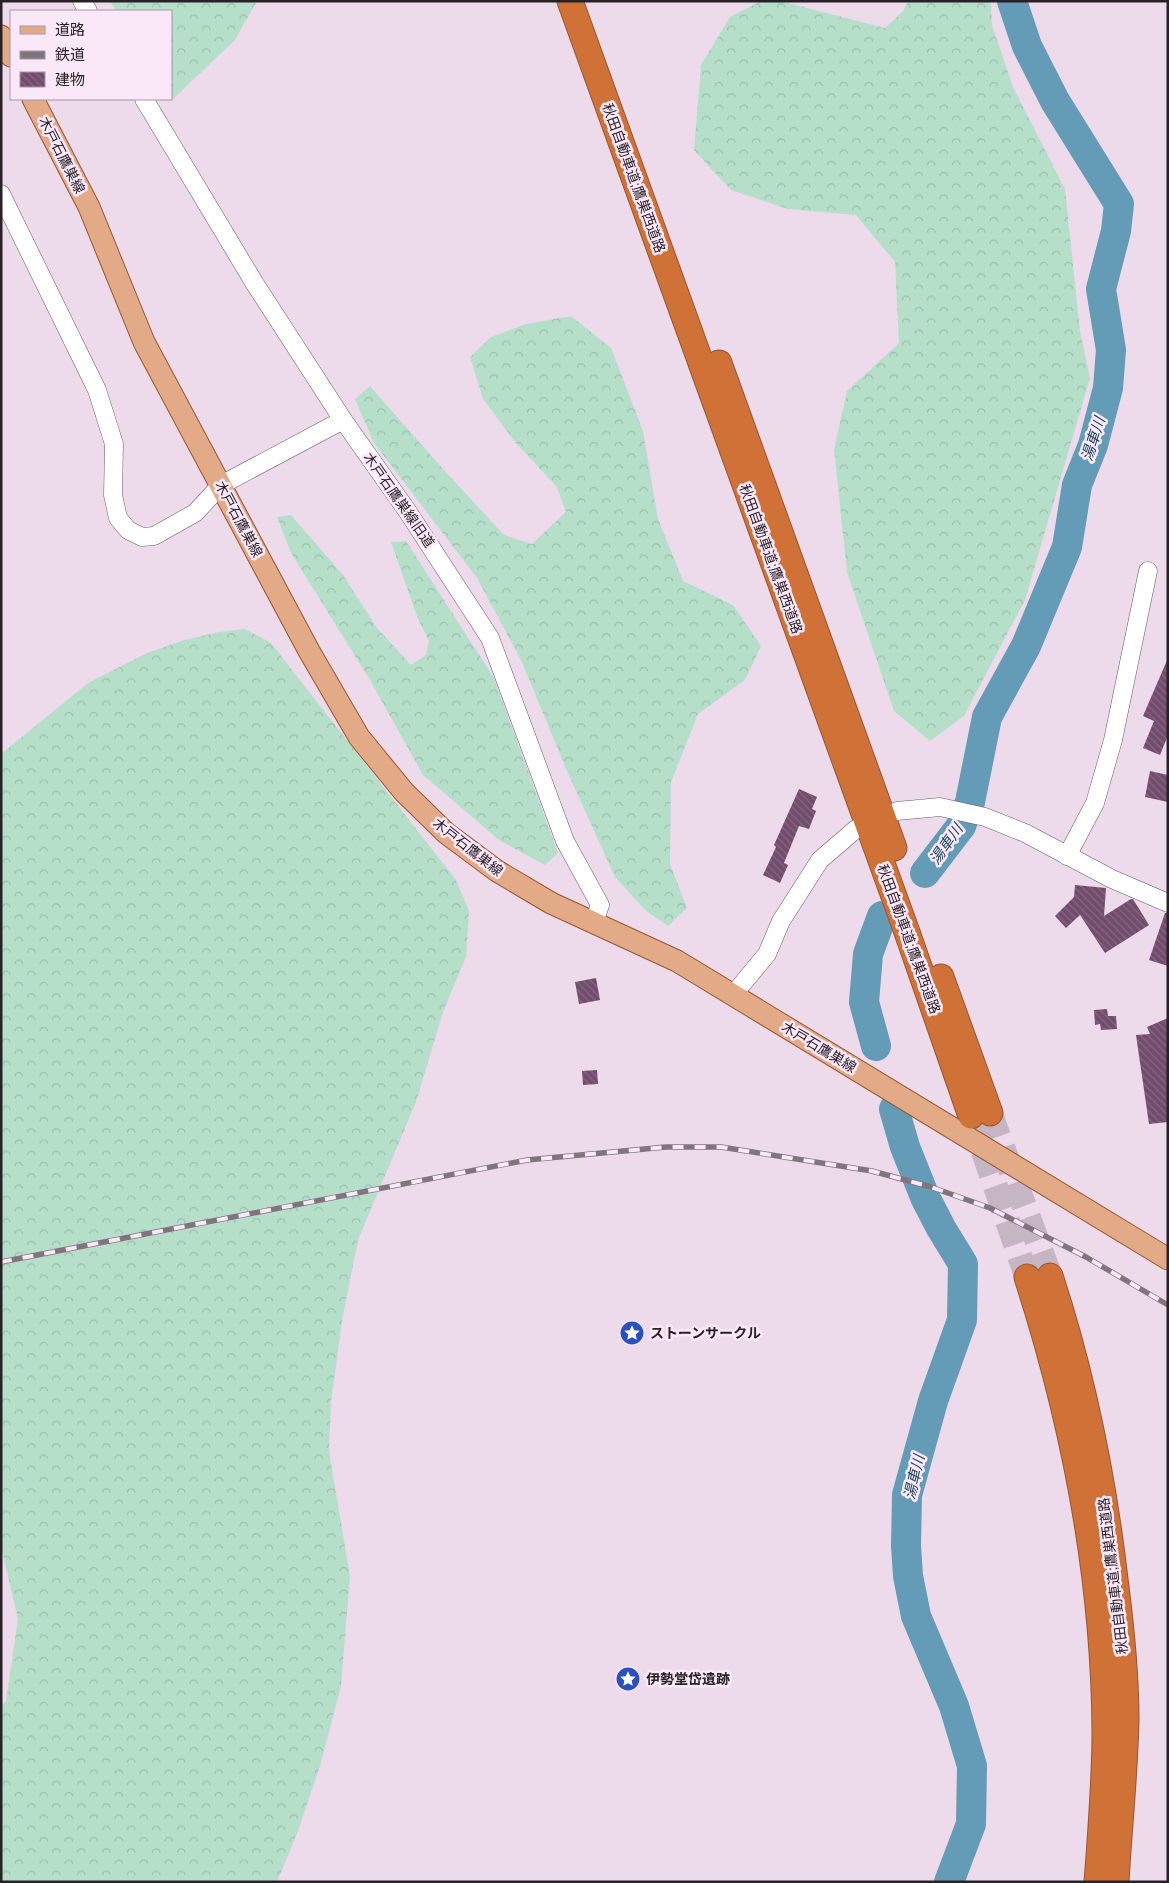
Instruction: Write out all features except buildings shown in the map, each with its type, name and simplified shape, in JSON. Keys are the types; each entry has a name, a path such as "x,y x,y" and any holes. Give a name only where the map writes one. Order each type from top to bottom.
{"highway":[{"name":"秋田自動車道;鷹巣西道路","path":"570,1 908,935 981,1114 588,1"},
{"name":"秋田自動車道;鷹巣西道路","path":"1097,1882 1104,1782 1105,1729 1099,1614 1076,1459 1056,1373 1038,1276 1075,1358 1091,1427 1110,1536 1122,1644 1126,1718 1116,1882"}],"main road":[{"path":"1,36 10,54"},
{"name":"木戸石鷹巣線","path":"34,100 88,207 144,342 309,652 359,736 404,792 446,833 497,871 551,903 677,961 1168,1259"}],"street":[{"name":"木戸石鷹巣線旧道","path":"145,100 255,284 343,420 419,528 490,638 565,841 600,905 594,923"},
{"path":"1,194 97,390 114,444 113,495 118,518 128,530 142,536 154,536 195,513 221,485 343,420"},
{"path":"1067,856 1095,803 1113,740 1148,571"},
{"path":"896,812 940,807 984,817 1025,833 1112,879 1168,903"},
{"path":"733,995 767,954 781,921 820,860 856,829"}],"green space":[{"path":"110,1 257,1 235,40 173,99 172,10 115,10"},
{"path":"908,1 991,1 992,25 1013,87 1065,189 1080,331 1090,378 1025,600 964,716 930,741 894,711 847,572 834,450 847,391 899,343 895,262 856,215 788,209 731,190 694,150 701,65 730,17 759,2 784,2 885,28 903,11"},
{"path":"571,316 611,348 643,431 658,519 683,581 733,605 761,646 745,680 698,714 671,782 670,864 687,908 668,926 646,911 615,877 567,771 521,660 477,578 374,443 355,399 370,386 504,535 532,544 566,512 557,487 515,442 483,399 470,357 491,337 526,324"},
{"path":"291,515 343,575 377,628 411,665 426,655 429,641 418,619 391,542 406,541 494,678 558,853 545,865 499,840 423,775 370,680 291,553 277,517"},
{"path":"245,629 271,643 456,880 469,911 466,957 443,1012 416,1102 358,1240 343,1315 331,1402 329,1451 350,1576 341,1686 320,1766 298,1831 277,1882 1,1882 1,1707 6,1701 18,1619 1,1546 1,754 88,683 147,653 184,640 219,632"}],"waterway":[{"name":"湯車川","path":"925,873 961,826 970,802 987,717 1026,646 1067,547 1077,485 1093,445 1108,388 1111,350 1101,289 1116,231 1119,204 1055,101 1027,46 1012,1"},
{"name":"湯車川","path":"876,1046 864,1002 868,954 882,916"},
{"name":"湯車川","path":"894,1109 905,1147 925,1197 963,1264 962,1320 933,1401 907,1495 906,1546 908,1576 916,1616 954,1706 972,1766 971,1824 949,1882"}],"tunnel":[{"path":"990,1113 1050,1276"},
{"path":"971,1116 1027,1277"}],"railway":[{"path":"1,1262 527,1160 666,1147 721,1147 872,1171 931,1187 990,1208 1086,1257 1168,1305"}],"place":[{"name":"ストーンサークル","path":"632,1333"},
{"name":"伊勢堂岱遺跡","path":"628,1679"}]}
